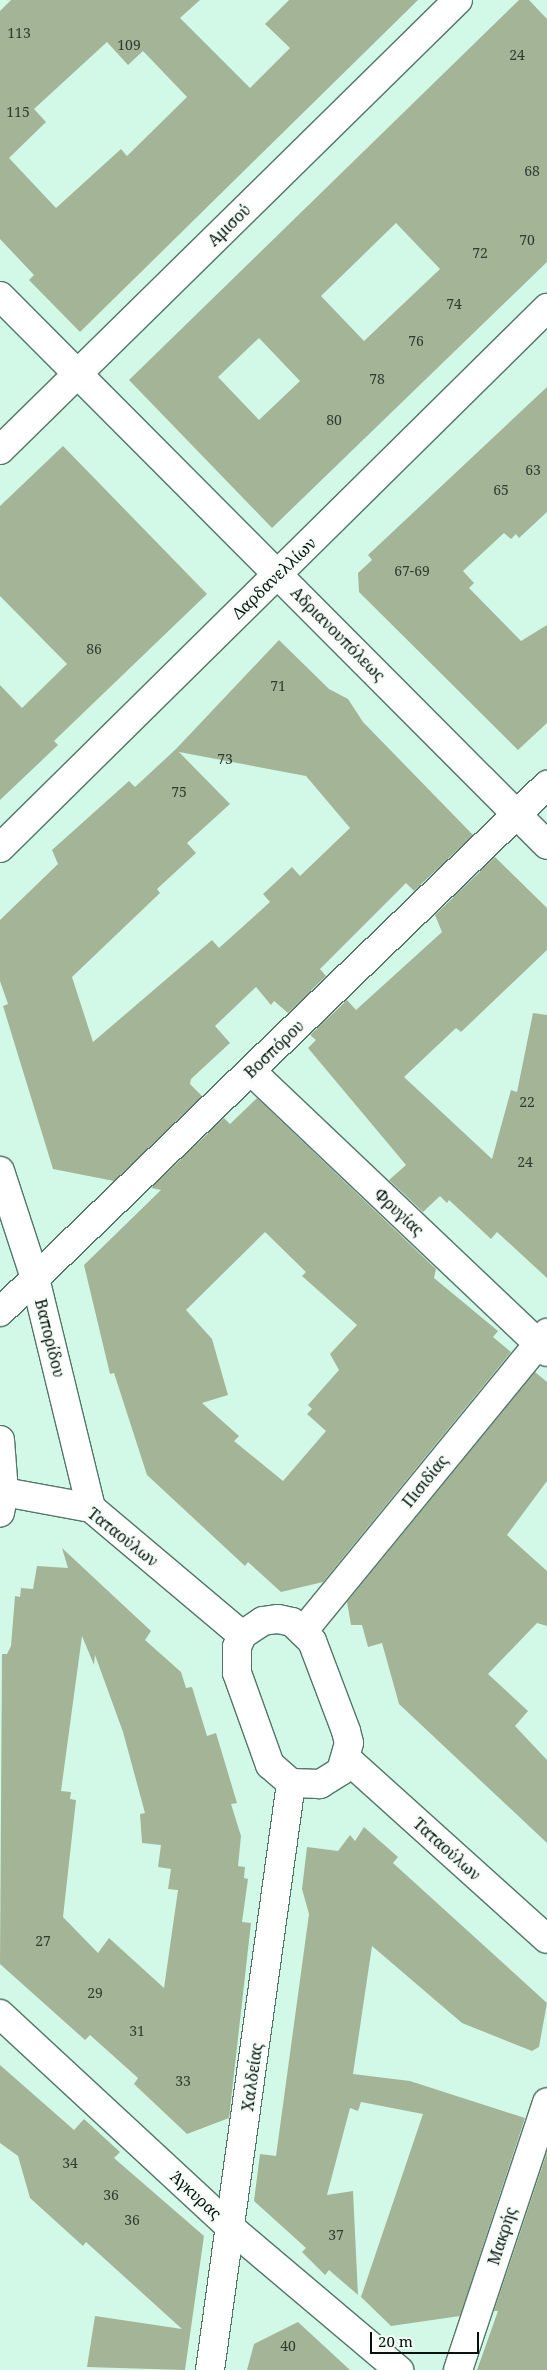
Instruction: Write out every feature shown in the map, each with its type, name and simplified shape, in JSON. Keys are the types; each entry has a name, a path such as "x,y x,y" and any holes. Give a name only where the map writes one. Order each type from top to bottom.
{"street":[{"name":"Αμισού","path":"0,450 458,0"},
{"name":"Αδριανουπόλεως","path":"0,296 547,845"},
{"name":"Δαρδανελλίων","path":"0,848 547,308"},
{"name":"Βοσπόρου","path":"0,1312 547,786"},
{"name":"Φρυγίας","path":"250,1071 544,1343"},
{"name":"Βαπορίδου","path":"0,1171 35,1278 91,1508"},
{"name":"Πισιδίας","path":"304,1630 544,1343"},
{"name":"Ταταούλων","path":"0,1440 2,1503 91,1508 242,1635"},
{"path":"278,1619 304,1630 312,1640 346,1731 346,1758 341,1771 320,1784 291,1783 270,1765 237,1673 237,1647 242,1635 258,1623 278,1619"},
{"name":"Ταταούλων","path":"346,1758 547,1939"},
{"name":"Χαλδείας","path":"210,2370 232,2229 291,1783"},
{"name":"Άγκυρας","path":"0,2014 232,2229 399,2370"},
{"name":"Μακρής","path":"458,2370 547,2102"}],"building":[{"path":"11,0 200,0 180,18 250,88 290,48 265,24 289,0 418,0 80,332 29,280 34,275 0,239 0,11","holes":["107,42 128,65 143,51 187,97 127,156 121,149 56,208 9,158 46,122 34,109"]},
{"path":"519,0 529,0 547,19 547,262 272,528 129,380","holes":["396,223 440,269 364,341 321,296","259,338 300,381 259,420 218,377"]},
{"path":"547,387 547,512 519,538 516,534 511,539 504,533 463,571 474,583 469,588 521,641 547,625 547,723 518,750 359,592 358,573 372,560 368,555"},
{"path":"63,446 207,594 54,741 58,745 0,800 0,685 22,708 67,664 0,596 0,506"},
{"path":"279,640 329,689 348,699 363,722 473,835 414,891 406,883 320,969 326,976 288,1013 274,1001 271,1005 256,987 215,1026 230,1043 191,1079 190,1084 202,1096 114,1181 53,1169 3,1006 8,1004 0,981 0,920 58,864 52,850 129,781 135,787 176,749","holes":["179,752 306,776 350,828 300,876 292,867 263,894 270,902 219,948 212,940 93,1042 72,977 160,893 157,889 196,853 187,843 230,804"]},
{"path":"495,857 547,908 547,950 461,1032 456,1028 404,1077 492,1159 511,1090 517,1092 533,1013 547,1015 547,1278 497,1232 491,1239 449,1200 447,1203 440,1196 423,1212 389,1180 406,1165 308,1048 316,1040 310,1035 347,1000 356,1010 442,932 435,915"},
{"path":"257,1098 436,1269 434,1278 498,1331 493,1337 511,1352 323,1582 281,1592 248,1562 245,1566 147,1475 114,1373 110,1374 84,1265 161,1190 151,1188 224,1118 230,1124","holes":["265,1232 306,1272 302,1276 357,1325 330,1354 339,1370 308,1405 312,1409 307,1414 326,1431 283,1481 234,1441 239,1436 202,1403 228,1395 212,1339 186,1310"]},
{"path":"535,1372 547,1382 547,1481 507,1535 547,1571 547,1626 537,1623 488,1674 528,1711 515,1726 547,1760 547,1843 399,1704 382,1643 368,1647 362,1625 351,1625 347,1602"},
{"path":"62,1548 151,1631 145,1640 181,1672 186,1688 192,1687 207,1736 216,1733 237,1803 231,1804 241,1836 238,1866 245,1867 244,1878 248,1879 242,1922 251,1923 229,2118 187,2134 134,2084 138,2078 90,2035 85,2040 0,1964 2,1654 7,1654 11,1646 15,1596 20,1597 21,1588 33,1589 37,1566 68,1568","holes":["82,1636 94,1665 95,1655 123,1732 145,1813 140,1814 142,1843 161,1845 158,1867 171,1869 168,1889 178,1890 164,1988 109,1938 98,1953 63,1917 76,1800 70,1799 71,1792 61,1791"]},
{"path":"364,1827 398,1857 393,1863 547,2003 539,2047 532,2051 462,2023 372,1946 353,2074 410,2081 525,2118 460,2316 391,2326 361,2297 423,2114 361,2102 358,2111 350,2108 327,2195 353,2191 358,2295 329,2270 325,2275 302,2252 306,2248 254,2201 260,2154 276,2156 309,1914 302,1889 307,1847 338,1851 350,1835 355,1841"},
{"path":"0,2065 74,2130 84,2119 120,2152 114,2158 204,2236 185,2370 87,2367 95,2316 182,2329 86,2242 83,2246 30,2198 18,2156 0,2143"},
{"path":"547,2152 547,2370 477,2370 498,2311 494,2311"},
{"path":"298,2322 350,2370 247,2370 254,2344"}]}
